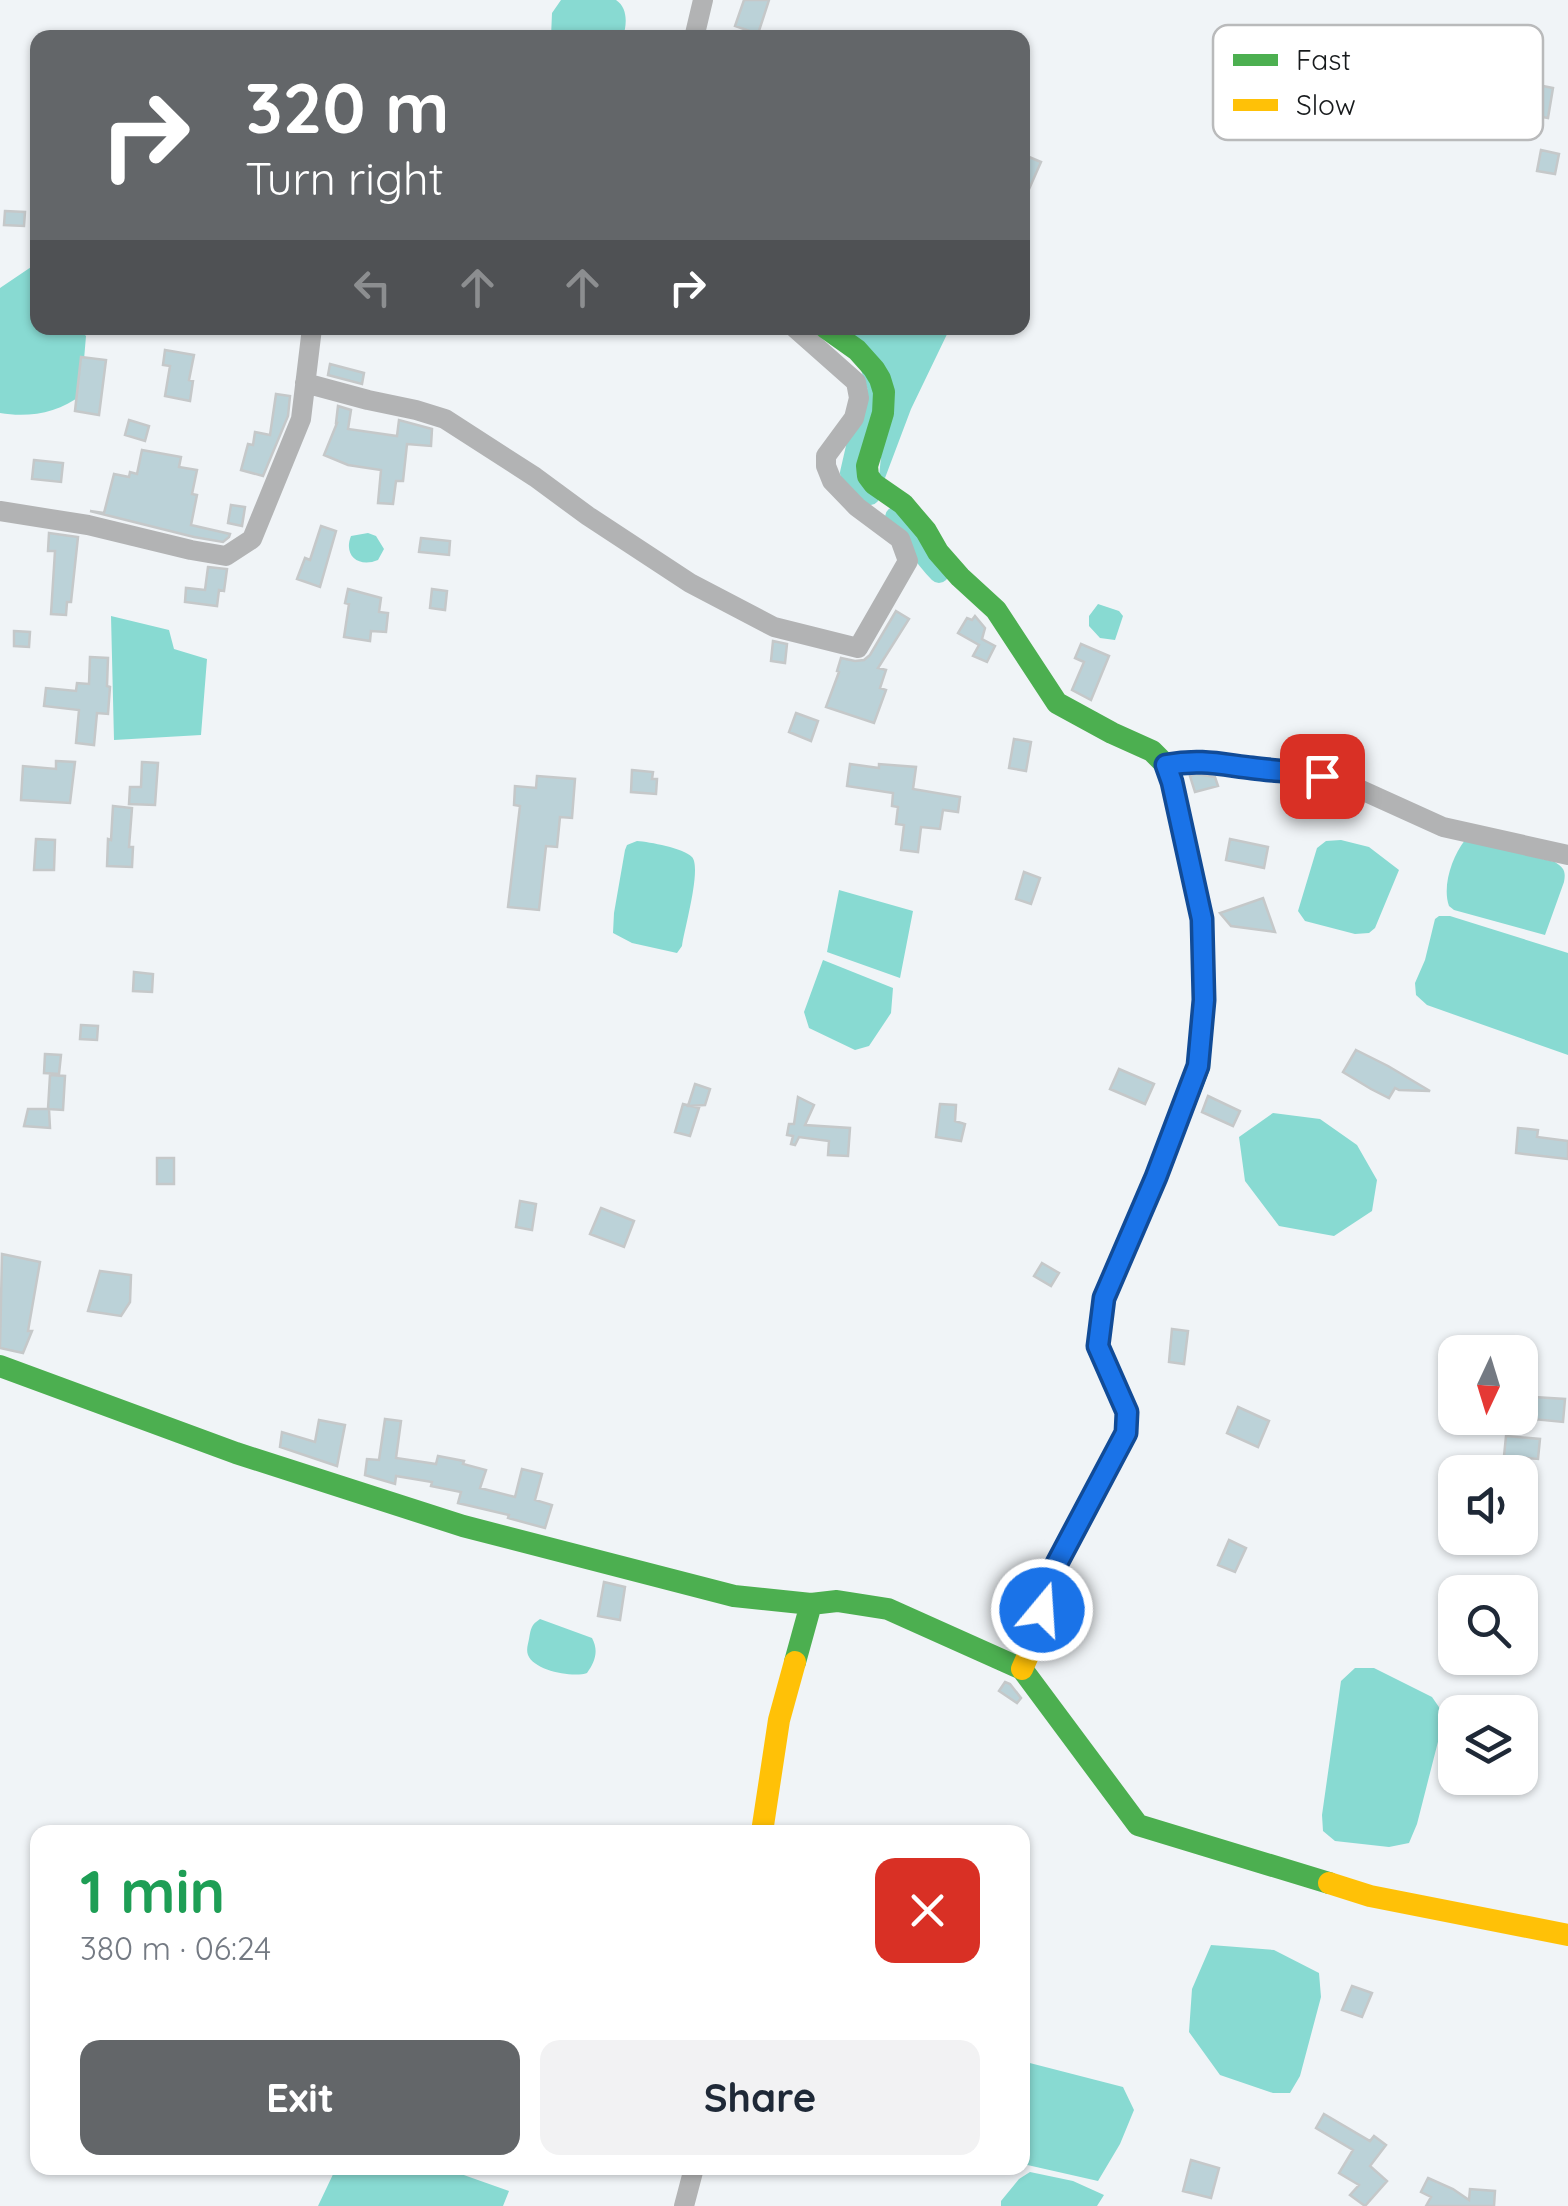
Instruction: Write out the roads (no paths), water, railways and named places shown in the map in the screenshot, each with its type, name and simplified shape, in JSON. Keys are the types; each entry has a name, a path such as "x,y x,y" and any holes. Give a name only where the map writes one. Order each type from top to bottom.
{"street":[{"path":"696,30 703,0"},
{"path":"0,511 123,532 226,556 252,539 301,419 311,335"},
{"path":"305,384 444,419 690,583 774,628 858,648 908,561 900,539 856,506 832,481 826,456 854,418 859,398 856,382 803,335"},
{"path":"836,335 862,352 883,386 884,406 867,466 874,484 902,504 960,577 996,610 1057,702 1152,751 1166,765 1202,919 1204,1000 1198,1066 1104,1298 1098,1346 1127,1412 1126,1433 1046,1584 1036,1637 1022,1668"},
{"path":"1166,765 1192,760 1336,779 1443,827 1568,856"},
{"path":"0,1366 236,1453 463,1526 734,1596 811,1604 836,1601 888,1609 1022,1668 1138,1825 1370,1896 1568,1935"},
{"path":"763,1825 779,1720 811,1604"},
{"path":"684,2206 692,2175"}],"waterway":[{"path":"867,399 850,473 870,495"},
{"path":"895,517 939,573"}]}
